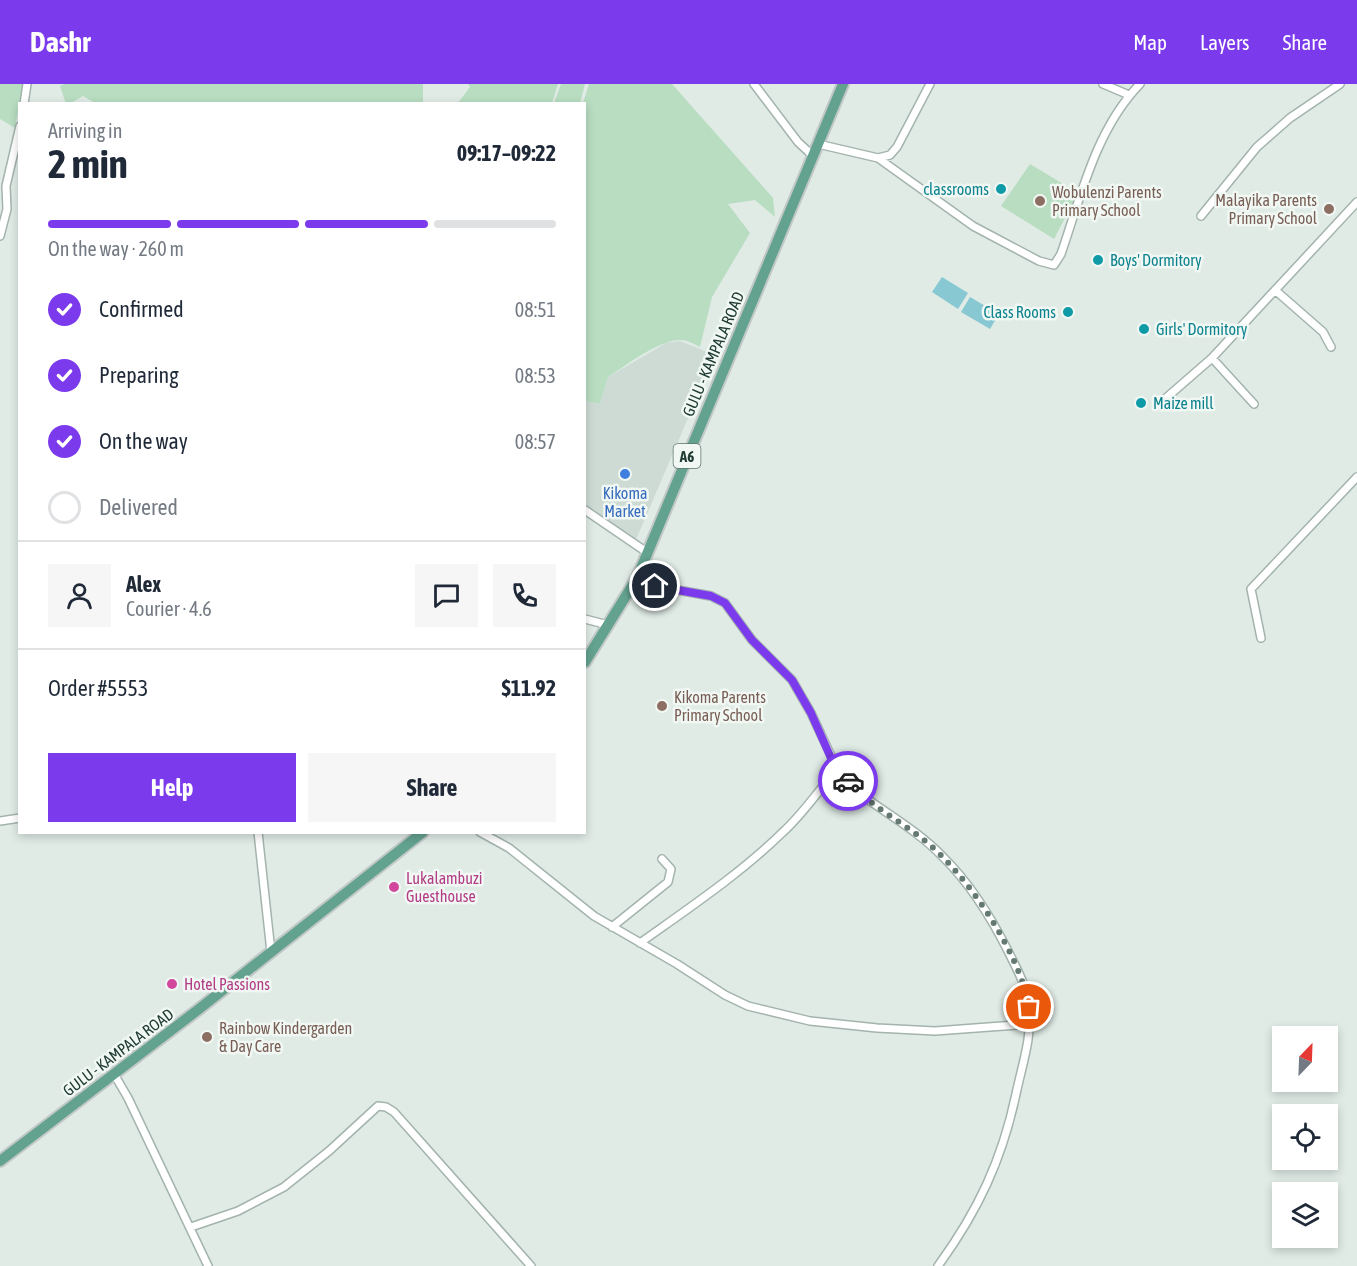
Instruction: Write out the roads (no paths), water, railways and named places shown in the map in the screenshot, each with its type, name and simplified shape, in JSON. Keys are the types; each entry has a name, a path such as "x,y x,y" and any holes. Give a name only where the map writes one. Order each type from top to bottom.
{"main road":[{"name":"GULU - KAMPALA ROAD","path":"586,660 637,578 843,84"},
{"name":"GULU - KAMPALA ROAD","path":"0,1161 420,834"}],"street":[{"path":"24,102 27,84"},
{"path":"754,84 798,142 812,156"},
{"path":"878,158 890,155 897,147 930,84"},
{"path":"1103,84 1129,95"},
{"path":"818,144 878,158 973,226 1039,261 1054,265 1061,254 1099,145 1129,95 1140,84"},
{"path":"1201,216 1257,147 1290,118 1340,84"},
{"path":"0,236 6,208 6,186 18,135"},
{"path":"1166,398 1212,358 1357,202"},
{"path":"1275,290 1323,332 1331,347"},
{"path":"1212,358 1254,405"},
{"path":"1261,638 1251,589 1357,477"},
{"path":"586,511 648,553"},
{"path":"637,578 655,586 711,596 725,603 752,640 792,680 838,769 859,793 926,842 959,874 1000,934 1027,992 1030,1024 1027,1049 997,1162 979,1204 938,1266"},
{"path":"586,619 608,625"},
{"path":"640,943 699,901 772,843 838,769"},
{"path":"0,821 18,818"},
{"path":"258,834 271,952"},
{"path":"484,834 508,848 594,916 677,964 718,991 748,1006 810,1021 877,1028 935,1031 1030,1024"},
{"path":"612,927 668,882 671,869 662,859"},
{"path":"114,1074 192,1227 208,1266"},
{"path":"192,1227 238,1211 284,1187 329,1151 378,1106 386,1107 394,1112 531,1266"}],"water":[{"path":"942,277 968,293 958,309 932,292"},
{"path":"970,297 999,314 990,329 961,312"}],"place":[{"name":"classrooms","path":"1001,189"},
{"name":"Wobulenzi Parents Primary School","path":"1040,201"},
{"name":"Malayika Parents Primary School","path":"1329,209"},
{"name":"Boys' Dormitory","path":"1098,260"},
{"name":"Class Rooms","path":"1068,312"},
{"name":"Girls' Dormitory","path":"1144,329"},
{"name":"Maize mill","path":"1141,403"},
{"name":"Kikoma Market","path":"625,474"},
{"name":"Kikoma Parents Primary School","path":"662,706"},
{"name":"Lukalambuzi Guesthouse","path":"394,887"},
{"name":"Hotel Passions","path":"172,984"},
{"name":"Rainbow Kindergarden & Day Care","path":"207,1037"}]}
